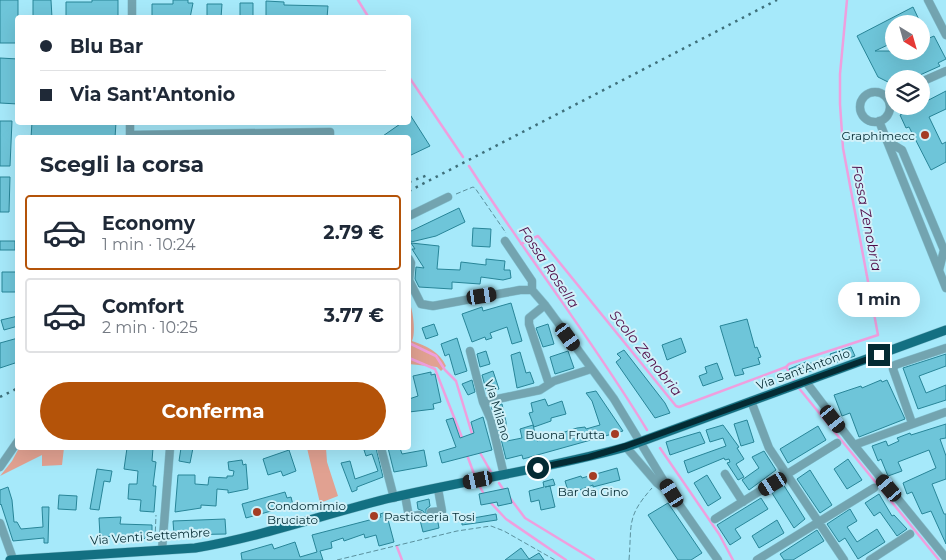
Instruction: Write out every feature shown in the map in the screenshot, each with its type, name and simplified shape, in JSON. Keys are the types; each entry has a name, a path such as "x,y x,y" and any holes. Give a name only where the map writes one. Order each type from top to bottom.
{"main road":[{"name":"Via Sant'Antonio","path":"640,442 946,330"},
{"name":"Via Venti Settembre","path":"12,560 195,548 256,536 405,495 589,457 640,442"}],"street":[{"path":"132,0 132,15"},
{"path":"928,0 943,23 946,35"},
{"path":"930,78 946,71"},
{"path":"879,122 869,121 865,118 860,109 860,104 865,95 874,92 885,94"},
{"path":"879,122 886,115"},
{"path":"879,122 946,288"},
{"path":"298,135 330,132 330,135"},
{"path":"887,141 902,150 944,250 939,270"},
{"path":"411,215 448,197"},
{"path":"505,241 532,282 532,290 614,399 672,493 718,560"},
{"path":"411,284 421,304 433,306 510,292 532,290"},
{"path":"545,305 529,318 529,324 549,384"},
{"path":"912,423 893,369 895,365 946,348"},
{"name":"Via Milano","path":"470,351 483,402 491,420 504,475"},
{"path":"483,402 540,390 549,384 591,369"},
{"path":"806,382 854,445 946,558"},
{"path":"751,401 769,448 844,560"},
{"path":"854,445 946,412"},
{"path":"715,519 838,444"},
{"path":"0,467 15,445"},
{"path":"626,446 657,483 672,493"},
{"path":"162,550 170,450"},
{"path":"382,450 394,498"},
{"path":"725,474 743,502"},
{"path":"432,512 442,510 438,488"},
{"path":"757,560 874,488"},
{"path":"405,495 409,516 419,515"},
{"path":"0,522 12,560"},
{"path":"870,560 910,534"}],"path":[{"path":"448,197 473,187 476,188 508,237 505,241"},
{"path":"629,560 632,515 638,503 657,483"},
{"path":"336,560 457,531 491,526 504,531 555,560"}],"shaded area":[{"path":"411,307 414,321 412,341 427,347 440,357 446,366 441,371 437,367 411,364"},
{"path":"18,450 64,450 62,465 42,466 42,455 0,476"},
{"path":"307,450 326,450 327,462 338,496 320,503"}],"building":[{"path":"0,0 18,0 18,15 15,15 15,43 0,43"},
{"path":"33,0 51,0 52,15 33,15"},
{"path":"92,0 118,0 118,15 66,15 66,2 92,2"},
{"path":"173,0 188,0 188,3 193,3 191,15 152,15 152,4 173,4"},
{"path":"266,1 284,2 284,5 328,6 327,15 266,15"},
{"path":"240,3 253,3 253,15 240,15"},
{"path":"207,4 222,4 221,15 207,15"},
{"path":"913,7 917,15 898,15"},
{"path":"885,22 885,46 875,51 885,51 885,60 930,60 930,38 934,36 946,59 938,63 940,66 930,70 885,70 885,80 878,77 857,36"},
{"path":"0,58 15,59 15,104 0,103"},
{"name":"Graphimecc","path":"946,91 946,109 929,117 942,144 946,142 946,162 931,170 909,127 906,128 900,115 930,115 930,99"},
{"path":"411,116 430,146 411,155 411,135 384,135 399,125 411,125"},
{"path":"0,121 12,121 10,166 0,166"},
{"path":"32,125 116,125 115,135 31,135"},
{"path":"0,177 10,177 9,212 0,212"},
{"path":"459,208 465,222 436,236 411,242 411,231"},
{"path":"473,228 491,229 490,247 472,246"},
{"path":"0,241 15,241 15,250 0,250"},
{"path":"411,243 439,246 437,269 460,270 461,262 486,265 486,259 505,261 504,270 510,270 511,278 503,280 481,277 480,284 452,282 452,289 419,287 415,279 416,267 424,268 412,249 415,249"},
{"path":"2,272 15,272 15,292 2,292"},
{"path":"511,303 522,341 512,344 507,327 490,333 492,338 486,340 485,337 472,342 462,314 482,307 483,311"},
{"path":"15,317 15,327 4,330 1,320"},
{"path":"747,319 755,348 757,347 761,357 758,358 760,364 742,369 744,374 735,376 720,326"},
{"path":"434,324 438,335 426,339 422,328"},
{"path":"548,324 554,344 543,347 536,328"},
{"path":"457,338 467,371 455,375 449,354 445,356 441,344"},
{"path":"681,338 686,352 667,360 662,345"},
{"path":"15,339 15,363 0,368 0,343"},
{"path":"851,347 855,356 793,377 789,369 806,362 808,364 831,356 830,354"},
{"path":"624,350 665,403 670,413 655,418 616,362 621,358 617,354"},
{"path":"486,351 490,364 480,367 477,354"},
{"path":"568,351 574,368 555,374 550,357"},
{"path":"520,352 526,373 530,372 534,383 517,388 511,355"},
{"path":"946,354 946,366 919,376 926,393 946,385 946,400 918,409 903,368"},
{"path":"717,363 723,379 703,386 699,376 707,373 705,367"},
{"path":"493,371 499,389 487,393 482,375"},
{"path":"431,372 431,375 435,374 441,402 433,404 434,409 411,412 411,398 418,396 413,376"},
{"path":"472,380 475,392 468,395 462,384"},
{"path":"881,380 882,382 887,380 905,419 859,437 850,413 842,416 834,395 861,386 862,388"},
{"path":"596,391 623,431 523,459 522,455 506,459 491,407 502,404 506,422 507,441 522,438 520,429 533,425 537,441 577,428 585,427 586,429 600,425 592,401 586,393"},
{"path":"545,399 548,406 562,401 566,414 551,418 551,421 534,427 529,413 533,412 531,403"},
{"path":"483,417 492,450 442,463 439,452 456,447 446,420 453,418 460,438 474,433 471,422"},
{"path":"747,420 754,442 741,446 734,424"},
{"path":"946,424 946,438 940,439 946,456 946,479 932,484 944,514 946,514 946,544 931,511 922,514 912,492 907,494 903,483 936,468 929,450 898,462 902,471 888,476 881,459 878,461 872,446 886,441 888,446 899,441 897,438 910,433 911,435"},
{"path":"723,425 739,447 737,448 744,459 736,464 744,477 738,480 727,463 730,462 729,459 725,460 724,458 688,473 684,461 726,446 723,438 710,442 706,430"},
{"path":"818,426 826,440 788,463 780,449"},
{"path":"700,432 705,443 670,455 666,442"},
{"path":"127,450 153,450 152,461 156,462 153,486 156,486 154,512 140,511 141,500 128,499 129,484 137,484 138,471 124,469"},
{"path":"181,450 193,450 190,463 179,461"},
{"path":"289,450 296,471 283,476 281,471 268,475 263,459"},
{"path":"364,450 376,450 383,477 357,487 357,490 352,492 341,463 350,461 355,479 378,471 372,454 366,456"},
{"path":"388,450 401,450 402,454 424,450 427,466 394,472"},
{"path":"764,451 776,470 749,490 742,480 759,468 752,457"},
{"path":"848,459 862,480 847,489 834,469"},
{"path":"242,460 243,465 246,464 248,489 228,493 228,490 217,489 216,506 201,505 201,508 175,512 178,475 195,475 195,484 208,485 209,477 227,478 227,476 233,476 234,471 229,470 228,462"},
{"path":"617,468 620,480 593,487 593,485 569,494 565,481"},
{"path":"97,469 112,471 110,482 104,481 99,510 90,509"},
{"path":"810,470 832,505 820,513 797,479"},
{"path":"707,475 721,498 708,506 694,483"},
{"path":"553,479 555,485 550,486 555,507 541,510 539,500 531,502 529,491 544,487 543,482"},
{"path":"783,484 805,519 794,528 772,493"},
{"path":"8,487 12,500 14,522 17,522 21,529 43,527 42,507 49,507 48,543 44,543 44,538 13,541 0,505 0,490"},
{"path":"508,488 512,503 498,506 497,502 481,505 479,494"},
{"name":"Condomimio Bruciato","path":"285,492 287,498 291,497 293,505 246,518 242,504"},
{"path":"879,494 892,516 894,515 907,529 897,536 880,512 874,516 865,503"},
{"path":"59,495 77,496 76,510 58,509"},
{"path":"761,498 768,509 735,529 741,538 730,545 717,525"},
{"path":"429,499 430,506 426,509 426,513 429,517 437,517 439,528 423,532 420,520 425,514 418,509 417,502"},
{"path":"668,503 702,553 691,560 678,560 648,515"},
{"path":"850,509 857,521 847,527 857,542 877,529 885,542 858,559 845,538 839,542 827,524"},
{"path":"386,512 394,542 379,546 376,535 365,538 364,534 344,541 343,538 331,542 332,548 320,551 323,560 242,560 241,553 272,544 274,549 295,542 300,557 317,552 312,535 381,517 380,514"},
{"path":"496,514 497,520 462,525 462,520"},
{"path":"121,517 120,524 152,525 152,539 100,536 99,518"},
{"path":"225,519 226,534 174,535 173,521"},
{"path":"777,520 784,533 759,548 752,536"},
{"path":"817,530 824,541 793,560 784,560 780,554"},
{"path":"521,548 529,559 539,553 544,560 505,560"}],"waterway":[{"name":"Fossa Rosella","path":"358,0 367,15"},
{"name":"Fossa Zenobria","path":"795,382 786,367 789,364 878,335 843,148 840,74 847,0"},
{"name":"Fossa Rosella","path":"411,80 463,157"},
{"name":"Fossa Rosella","path":"469,166 604,363 647,430"},
{"name":"Scolo Zenobria","path":"521,244 538,236 676,406 679,407 786,367"},
{"path":"411,344 436,356 445,370 456,381 473,437"},
{"path":"411,359 435,369 463,440"},
{"name":"Fossa Zenobria","path":"798,387 939,560"},
{"name":"Fossa Rosella","path":"660,448 719,534 733,560"},
{"path":"479,451 491,472"},
{"path":"467,455 474,474"},
{"path":"499,483 505,492"},
{"path":"480,487 485,496"},
{"path":"510,498 525,518 594,560"},
{"path":"490,502 506,519 566,560"},
{"path":"397,547 402,560"}],"railway":[{"path":"411,190 777,0"},
{"path":"411,181 428,175"},
{"path":"0,397 15,390"}],"place":[{"name":"Graphimecc","path":"925,135"},
{"name":"Buona Frutta","path":"615,434"},
{"name":"Bar da Gino","path":"593,476"},
{"name":"Condomimio Bruciato","path":"257,512"},
{"name":"Pasticceria Tosi","path":"374,516"}],"route":[{"path":"538,468 589,457 626,446 879,355"}]}
